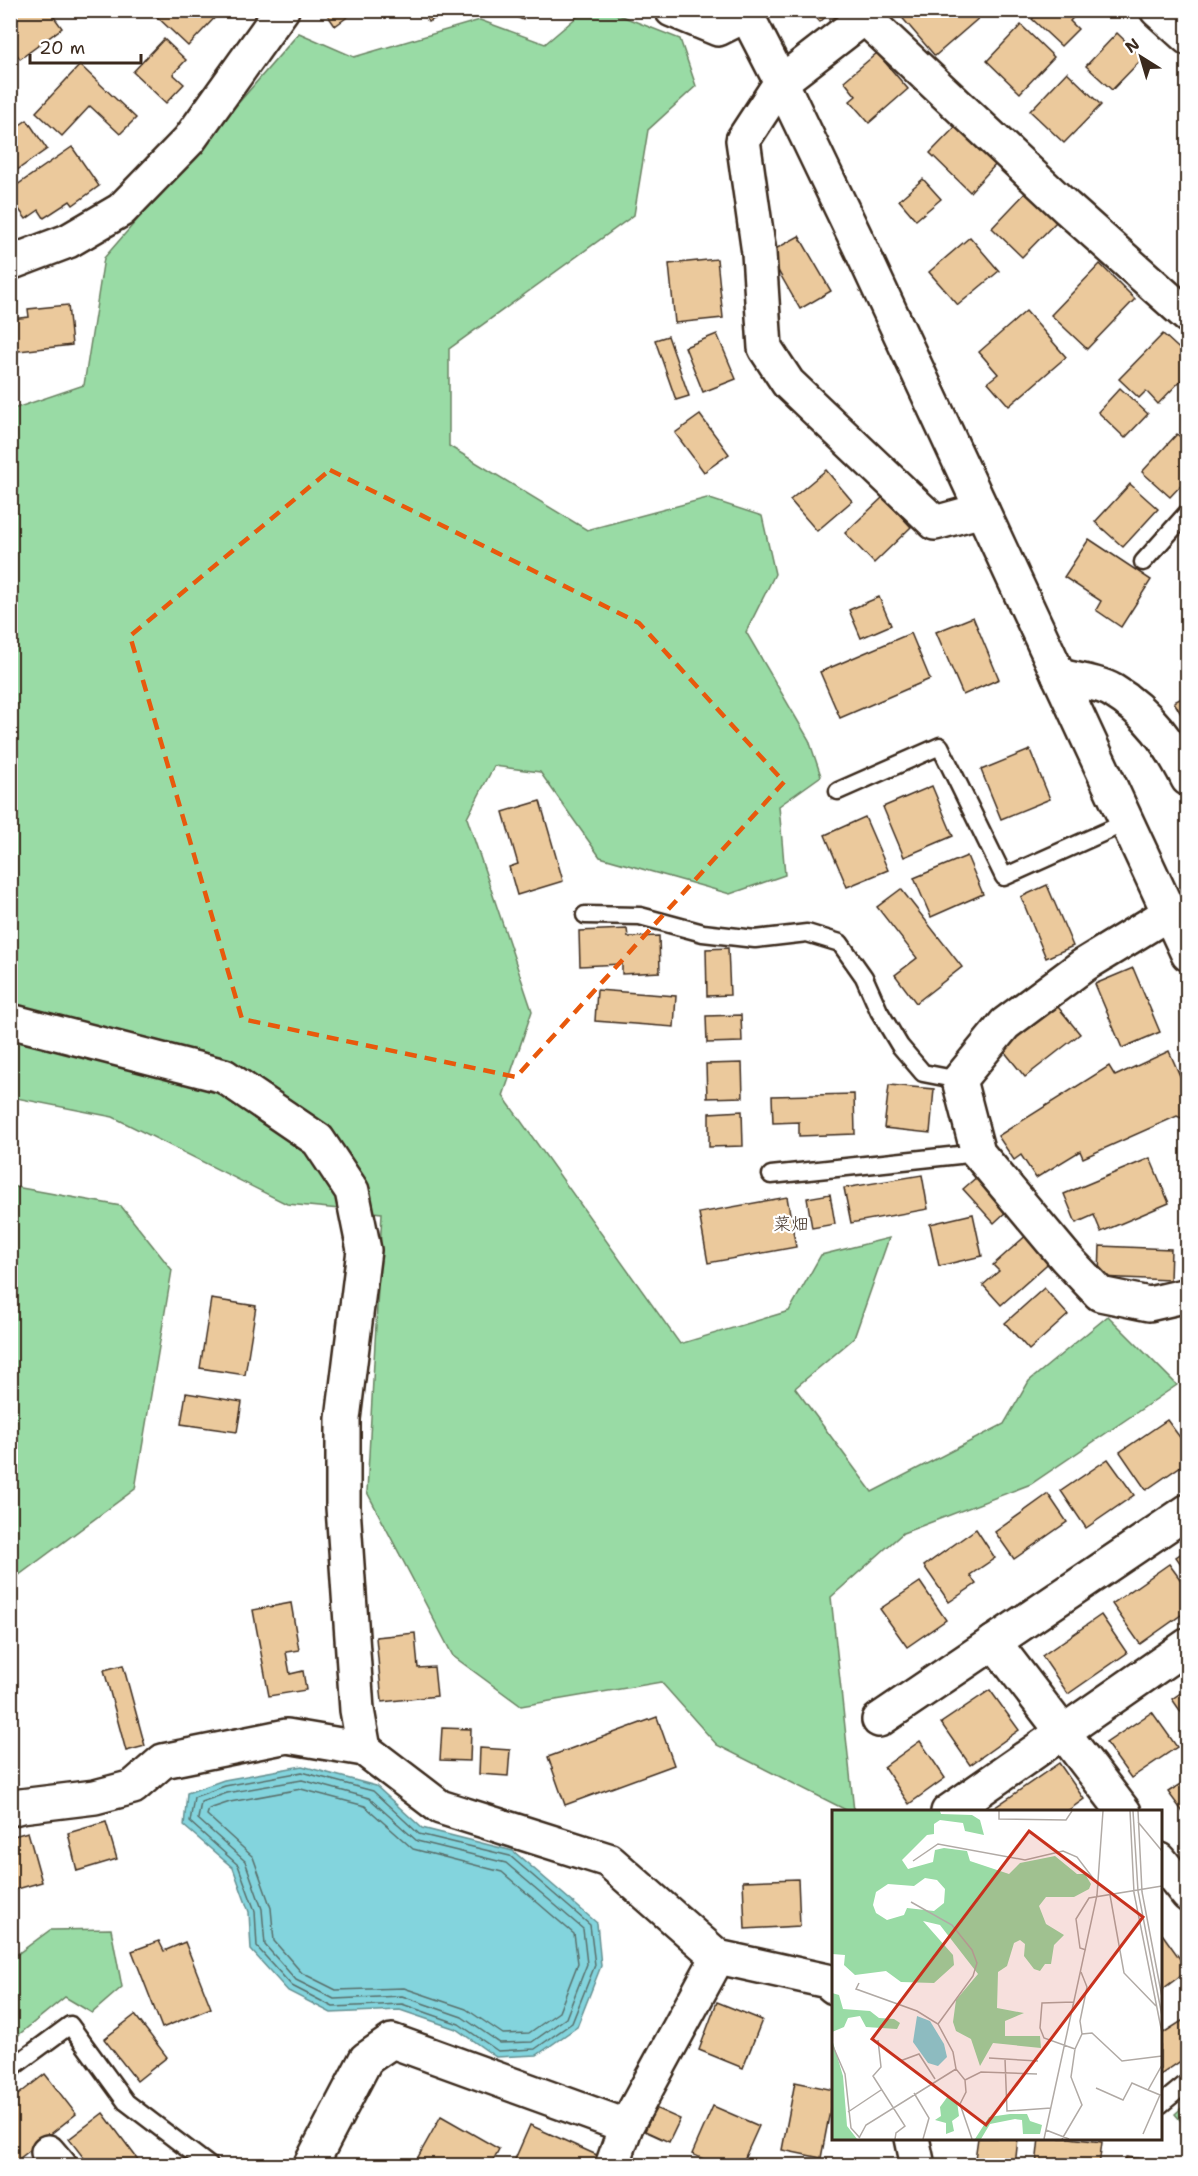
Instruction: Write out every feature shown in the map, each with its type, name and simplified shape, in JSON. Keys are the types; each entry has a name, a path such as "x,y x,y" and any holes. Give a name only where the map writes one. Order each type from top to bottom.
{"street":[{"path":"10,263 68,241 121,210 189,140 282,10"},
{"path":"672,10 718,29 745,13 781,82 1188,954"},
{"path":"1157,10 1188,38"},
{"path":"982,510 935,524 788,383 765,348 759,253 743,140 781,82 870,14 1066,207 1188,316"},
{"path":"1059,676 1112,690 1146,716 1172,747 1188,779"},
{"path":"1169,913 1084,965 1005,1024 959,1080 978,1153 1066,1258 1100,1294 1149,1304 1188,1295"},
{"path":"10,1021 224,1076 318,1140 352,1191 364,1250 343,1419 343,1507 357,1710 364,1749"},
{"path":"879,1720 1188,1511"},
{"path":"994,1642 1122,1810"},
{"path":"951,1810 1188,1645"},
{"path":"10,1809 95,1797 133,1787 163,1761 286,1736 364,1749 440,1807 608,1860 718,1957 831,1978"},
{"path":"1162,1861 1188,1895"},
{"path":"612,2166 626,2126 718,1957"},
{"path":"310,2166 366,2059 392,2041 626,2126"},
{"path":"912,2140 918,2166"}],"lane":[{"path":"1143,562 1188,512"},
{"path":"838,790 940,746 1004,877 1127,822"},
{"path":"585,915 640,916 703,933 755,939 807,933 840,943 864,977 879,1011 900,1046 922,1073 959,1080"},
{"path":"771,1175 978,1153"},
{"path":"10,2069 70,2025 126,2102 210,2166"},
{"path":"1162,2104 1188,2082"}],"highlighted area":[{"path":"330,470 639,623 784,782 516,1077 242,1019 130,636"}],"green space":[{"path":"606,10 680,39 696,86 648,130 634,215 449,349 449,446 587,530 707,498 762,516 775,574 746,632 809,740 821,776 779,806 785,875 730,894 600,857 540,772 494,766 467,818 532,1011 503,1096 680,1344 789,1311 821,1255 889,1238 854,1338 795,1388 872,1492 1004,1424 1029,1381 1108,1316 1177,1385 1031,1484 903,1533 831,1597 854,1810 846,1810 717,1745 661,1682 521,1706 453,1656 367,1492 382,1213 287,1204 113,1117 11,1097 10,410 84,385 104,258 299,33 354,57 480,20 545,44 584,11"},
{"path":"10,1186 121,1206 172,1270 135,1489 11,1581"},
{"path":"111,1929 122,1987 92,2013 65,1997 11,2041 11,1959 50,1930"},
{"path":"1187,2103 1187,2128 1175,2114"}],"water":[{"path":"302,1766 376,1786 422,1828 513,1851 597,1923 601,1966 577,2027 537,2055 496,2057 456,2029 400,2010 331,2013 288,1991 251,1950 249,1912 233,1868 184,1826 187,1793 224,1780"}],"building":[{"path":"23,10 49,10 62,28 20,59 10,45 10,19"},
{"path":"158,10 222,10 188,46 154,14"},
{"path":"324,10 357,10 335,26"},
{"path":"422,10 453,10 428,22"},
{"path":"501,10 527,10 523,20"},
{"path":"809,10 833,10 820,22"},
{"path":"903,10 988,10 935,56 899,14"},
{"path":"1041,10 1080,10 1070,21 1078,29 1061,46 1032,19"},
{"path":"1021,25 1054,57 1020,93 987,61"},
{"path":"1117,33 1143,58 1112,90 1086,66"},
{"path":"164,39 186,60 173,74 184,84 166,103 133,72"},
{"path":"877,53 908,89 869,123 850,101 856,96 844,81"},
{"path":"80,65 136,118 120,134 90,106 62,136 36,112"},
{"path":"1067,72 1101,105 1064,143 1030,111"},
{"path":"27,120 47,149 10,175 10,132"},
{"path":"957,125 997,163 970,192 930,153"},
{"path":"72,147 99,186 73,205 70,201 44,218 39,210 26,219 10,197 10,190"},
{"path":"923,179 941,199 916,220 899,200"},
{"path":"1029,189 1059,219 1022,257 992,228"},
{"path":"799,236 831,291 800,309 768,253"},
{"path":"970,237 999,271 958,305 929,272"},
{"path":"717,259 723,318 675,323 669,264"},
{"path":"1100,264 1135,299 1087,349 1051,315"},
{"path":"68,305 72,345 10,352 10,319 29,317 28,309"},
{"path":"1026,311 1066,357 1009,406 988,382 998,374 979,352"},
{"path":"717,334 736,379 703,392 685,347"},
{"path":"1163,334 1188,357 1188,373 1158,404 1146,391 1139,398 1119,379"},
{"path":"668,336 689,396 676,400 655,340"},
{"path":"1120,388 1148,414 1125,438 1098,412"},
{"path":"700,415 729,454 704,472 675,433"},
{"path":"1177,434 1188,444 1188,478 1170,497 1142,472"},
{"path":"826,470 852,501 817,531 790,500"},
{"path":"1130,484 1158,509 1123,547 1095,522"},
{"path":"883,497 911,527 874,563 845,533"},
{"path":"1089,539 1151,580 1121,627 1096,610 1101,601 1064,577"},
{"path":"879,597 891,625 861,638 849,610"},
{"path":"973,617 999,679 963,695 936,632"},
{"path":"911,633 930,679 840,718 820,672"},
{"path":"1188,695 1188,726 1174,702"},
{"path":"1030,750 1050,799 1001,819 981,770"},
{"path":"932,786 953,836 904,857 883,807"},
{"path":"540,801 563,881 517,895 509,867 518,864 503,812"},
{"path":"865,817 888,870 847,887 825,835"},
{"path":"967,856 983,894 931,917 914,878"},
{"path":"1047,885 1073,946 1046,958 1021,897"},
{"path":"901,889 962,967 916,1003 895,975 917,958 877,907"},
{"path":"627,929 628,937 659,936 660,972 622,974 622,964 580,966 579,931"},
{"path":"728,948 730,995 707,996 706,949"},
{"path":"1133,968 1160,1032 1122,1048 1095,984"},
{"path":"597,990 676,996 674,1027 595,1021"},
{"path":"1054,1002 1080,1034 1025,1077 999,1045"},
{"path":"741,1015 742,1042 707,1043 706,1016"},
{"path":"1169,1051 1188,1094 1188,1121 1177,1116 1083,1158 1080,1151 1036,1178 1021,1155 1014,1160 998,1136 1109,1066 1115,1076"},
{"path":"742,1063 743,1097 707,1098 706,1064"},
{"path":"889,1085 934,1089 930,1133 884,1128"},
{"path":"854,1094 855,1134 799,1136 799,1122 773,1123 772,1096"},
{"path":"742,1111 743,1146 709,1147 709,1113"},
{"path":"1150,1158 1169,1203 1101,1232 1094,1215 1076,1223 1064,1194"},
{"path":"922,1175 928,1209 851,1223 844,1188"},
{"path":"979,1175 1009,1209 994,1223 963,1189"},
{"path":"830,1194 835,1224 812,1228 807,1198"},
{"path":"787,1197 796,1247 708,1263 699,1213"},
{"path":"973,1214 982,1256 939,1266 930,1224"},
{"path":"1030,1232 1054,1258 1001,1305 983,1285 999,1271 993,1265"},
{"path":"1100,1246 1171,1249 1170,1280 1099,1277"},
{"path":"1044,1288 1068,1315 1029,1350 1005,1323"},
{"path":"211,1299 256,1306 245,1375 200,1368"},
{"path":"186,1393 242,1402 237,1432 181,1424"},
{"path":"1167,1420 1188,1448 1188,1461 1146,1490 1120,1452"},
{"path":"1108,1459 1134,1495 1086,1528 1061,1491"},
{"path":"1048,1494 1067,1522 1014,1559 995,1532"},
{"path":"976,1529 995,1558 970,1575 976,1584 949,1602 924,1566"},
{"path":"1188,1549 1188,1574 1176,1557"},
{"path":"1169,1564 1188,1590 1188,1610 1140,1644 1112,1604"},
{"path":"920,1582 946,1620 907,1647 880,1609"},
{"path":"291,1603 299,1650 286,1652 290,1674 303,1671 306,1690 269,1696 253,1610"},
{"path":"1101,1615 1127,1653 1068,1694 1042,1656"},
{"path":"415,1633 418,1668 434,1667 437,1696 382,1702 376,1637"},
{"path":"123,1665 145,1746 126,1751 104,1670"},
{"path":"1188,1688 1188,1722 1172,1699"},
{"path":"990,1690 1019,1730 970,1765 941,1723"},
{"path":"1152,1712 1177,1747 1131,1778 1106,1743"},
{"path":"657,1717 674,1765 565,1805 548,1757"},
{"path":"442,1728 471,1729 470,1761 440,1760"},
{"path":"920,1741 945,1778 909,1804 884,1767"},
{"path":"480,1748 510,1750 508,1776 479,1774"},
{"path":"1059,1763 1084,1799 1069,1810 996,1810 994,1808"},
{"path":"1188,1779 1188,1819 1168,1792"},
{"path":"106,1822 117,1859 77,1871 68,1833"},
{"path":"28,1832 42,1882 10,1891 10,1837"},
{"path":"798,1879 800,1926 745,1929 743,1881"},
{"path":"1162,1934 1188,1970 1162,1990"},
{"path":"159,1941 164,1951 185,1942 211,2008 162,2028 132,1951"},
{"path":"717,2002 762,2020 743,2068 699,2050"},
{"path":"135,2015 167,2057 137,2081 104,2039"},
{"path":"1188,2017 1188,2056 1162,2074 1162,2034"},
{"path":"45,2074 76,2114 15,2162 10,2156 10,2101"},
{"path":"795,2082 832,2090 821,2158 782,2150"},
{"path":"713,2106 759,2126 741,2166 719,2166 692,2154"},
{"path":"655,2108 680,2119 669,2142 645,2131"},
{"path":"103,2113 139,2161 133,2166 90,2166 69,2139"},
{"path":"441,2116 499,2149 490,2166 413,2166"},
{"path":"530,2125 599,2156 595,2166 512,2166"},
{"path":"978,2140 1018,2140 1015,2166 974,2166"},
{"path":"1039,2140 1102,2142 1099,2166 1036,2166"},
{"path":"1126,2157 1171,2162 1170,2166 1125,2166"},
{"path":"637,2159 651,2166 634,2166"}],"district":[{"name":"菜畑","path":"791,1224"}]}
